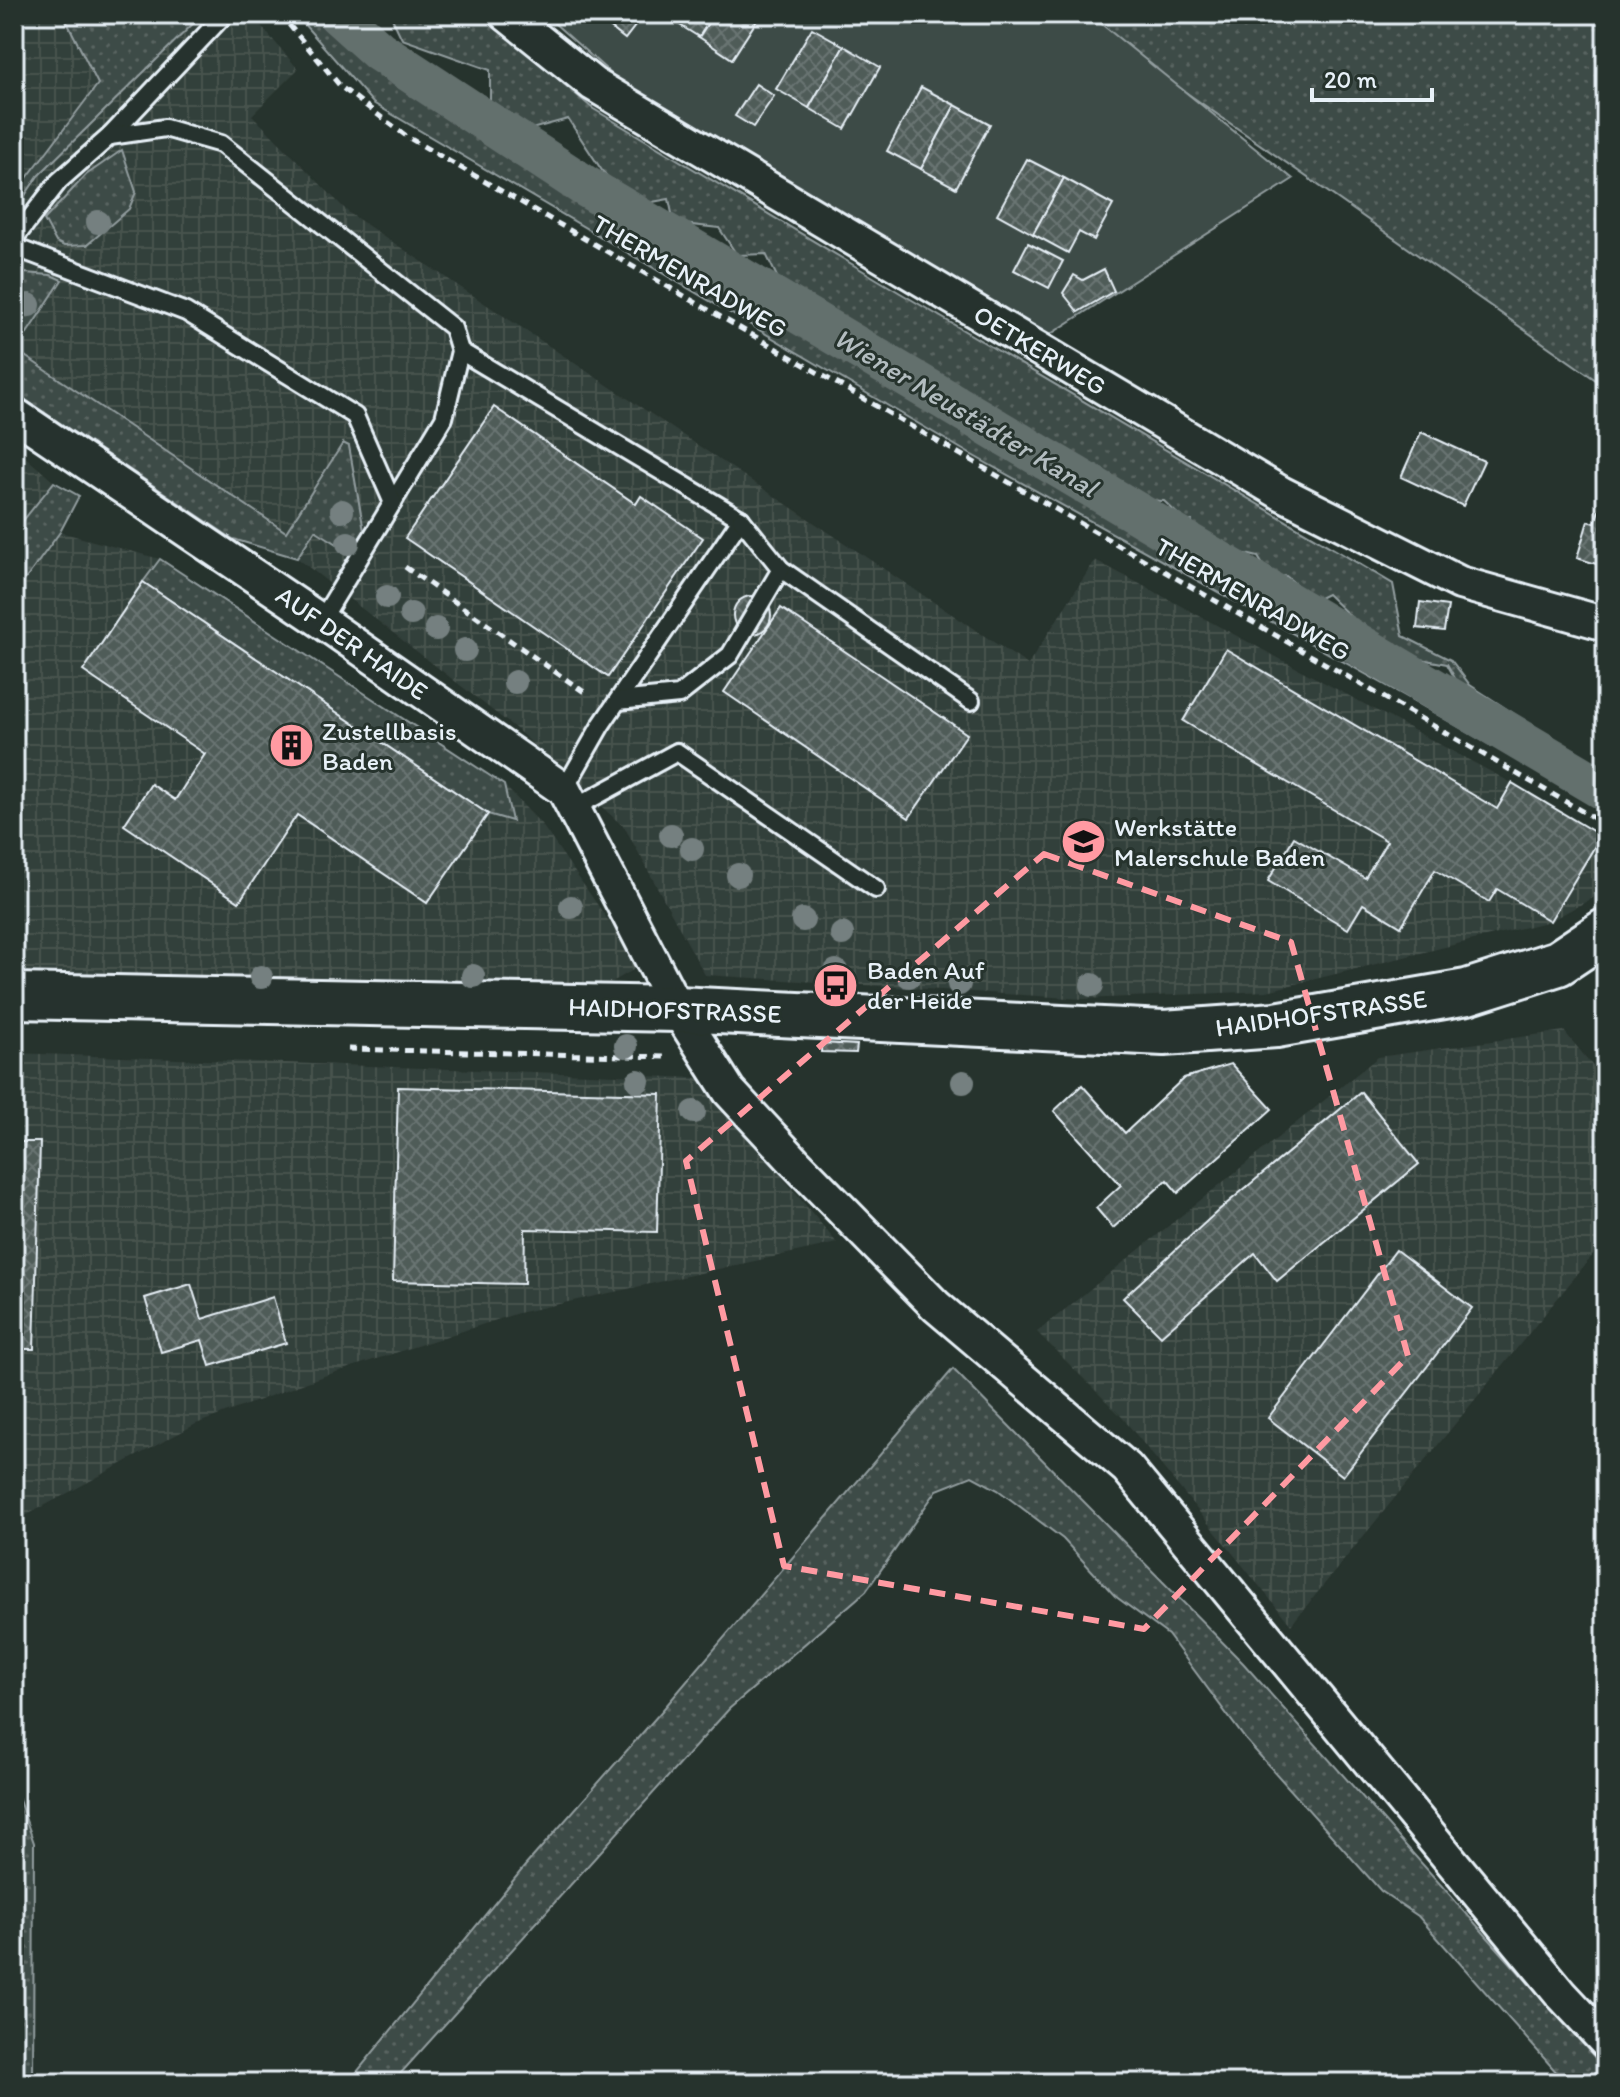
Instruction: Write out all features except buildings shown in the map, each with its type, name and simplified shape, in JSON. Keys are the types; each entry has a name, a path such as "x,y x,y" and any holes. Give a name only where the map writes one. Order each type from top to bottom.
{"street":[{"name":"OETKERWEG","path":"506,14 593,84 1281,493 1460,583 1606,624"},
{"name":"AUF DER HAIDE","path":"14,414 321,621 569,799 677,1009 729,1091 936,1306 1127,1468 1551,1983 1606,2042"},
{"name":"HAIDHOFSTRASSE","path":"14,996 677,1009 1164,1033 1276,1025 1467,992 1558,963 1606,931"}],"lane":[{"path":"14,239 59,181 110,136 225,14"},
{"path":"110,136 165,128 221,144 453,328 460,351 444,418 321,621"},
{"path":"14,247 186,312 355,416 393,503"},
{"path":"460,351 741,519 781,569 971,701"},
{"path":"569,799 614,706 741,519"},
{"path":"614,706 679,695 730,655 781,569"},
{"path":"569,799 677,752 876,889"}],"path":[{"name":"THERMENRADWEG","path":"280,14 341,87 409,138 1606,827"},
{"path":"405,567 614,706"}],"highlighted area":[{"path":"1044,854 1291,942 1408,1356 1144,1629 784,1566 686,1161"}],"shaded area":[{"path":"14,14 251,14 298,69 252,115 349,213 1028,665 1095,560 1512,783 1601,836 1606,849 1606,891 1550,921 1267,991 1084,999 705,975 625,828 515,728 297,558 315,530 342,443 287,533 16,350 61,280 51,275 24,273 14,276"},
{"path":"63,14 203,14 38,176 14,212 14,195 98,84"},
{"path":"295,14 316,14 379,69 616,214 622,222 682,247 696,268 730,280 860,354 956,417 1130,515 1188,563 1209,563 1465,709 1606,794 1606,812 1405,696 970,454 373,103"},
{"path":"390,14 482,14 592,108 1393,584 1403,636 1451,660 1470,685 1606,770 1606,783 1535,743 1466,698 1447,664 1388,653 1327,594 1315,600 1286,576 1271,578 1258,557 1224,549 1192,530 1192,521 1185,521 1164,501 1136,500 840,330 782,287 766,254 737,255 719,228 674,223 669,199 636,205 603,172 568,119 528,130 490,101 490,70 402,39"},
{"path":"544,14 1089,14 1293,179 1046,337 635,95"},
{"path":"1087,14 1606,14 1606,387 1154,70"},
{"path":"122,150 136,192 129,209 87,245 64,246 56,242 44,220 86,175"},
{"path":"24,273 51,275 62,280 16,350 286,532 343,443 349,446 364,531 350,552 315,530 297,558 233,539 14,392 14,276"},
{"path":"22,454 54,482 14,532 14,458"},
{"path":"54,482 79,496 60,532 14,595 14,532"},
{"path":"60,532 160,559 504,785 542,825 640,966 607,985 14,971 14,595"},
{"path":"160,559 504,785 512,821 488,814 143,582"},
{"path":"1564,1031 1606,1082 1606,1239 1291,1625 1121,1416 1037,1332 1378,1057"},
{"path":"14,1053 700,1078 837,1243 518,1313 318,1378 196,1424 14,1522"},
{"path":"953,1369 1243,1663 1606,2070 1606,2083 1566,2083 1418,1916 1381,1891 1246,1740 1168,1635 1115,1596 1063,1539 998,1490 972,1476 937,1490 866,1591 729,1709 392,2083 348,2083 525,1866 660,1713"},
{"path":"14,1786 34,1843 33,2083 14,2083"}],"waterway":[{"name":"Wiener Neustädter Kanal","path":"338,14 379,51 585,186 1606,791"}],"place":[{"name":"Zustellbasis Baden","path":"291,746"},
{"name":"Werkstätte Malerschule Baden","path":"1083,842"},
{"name":"Baden Auf der Heide","path":"836,985"}]}
